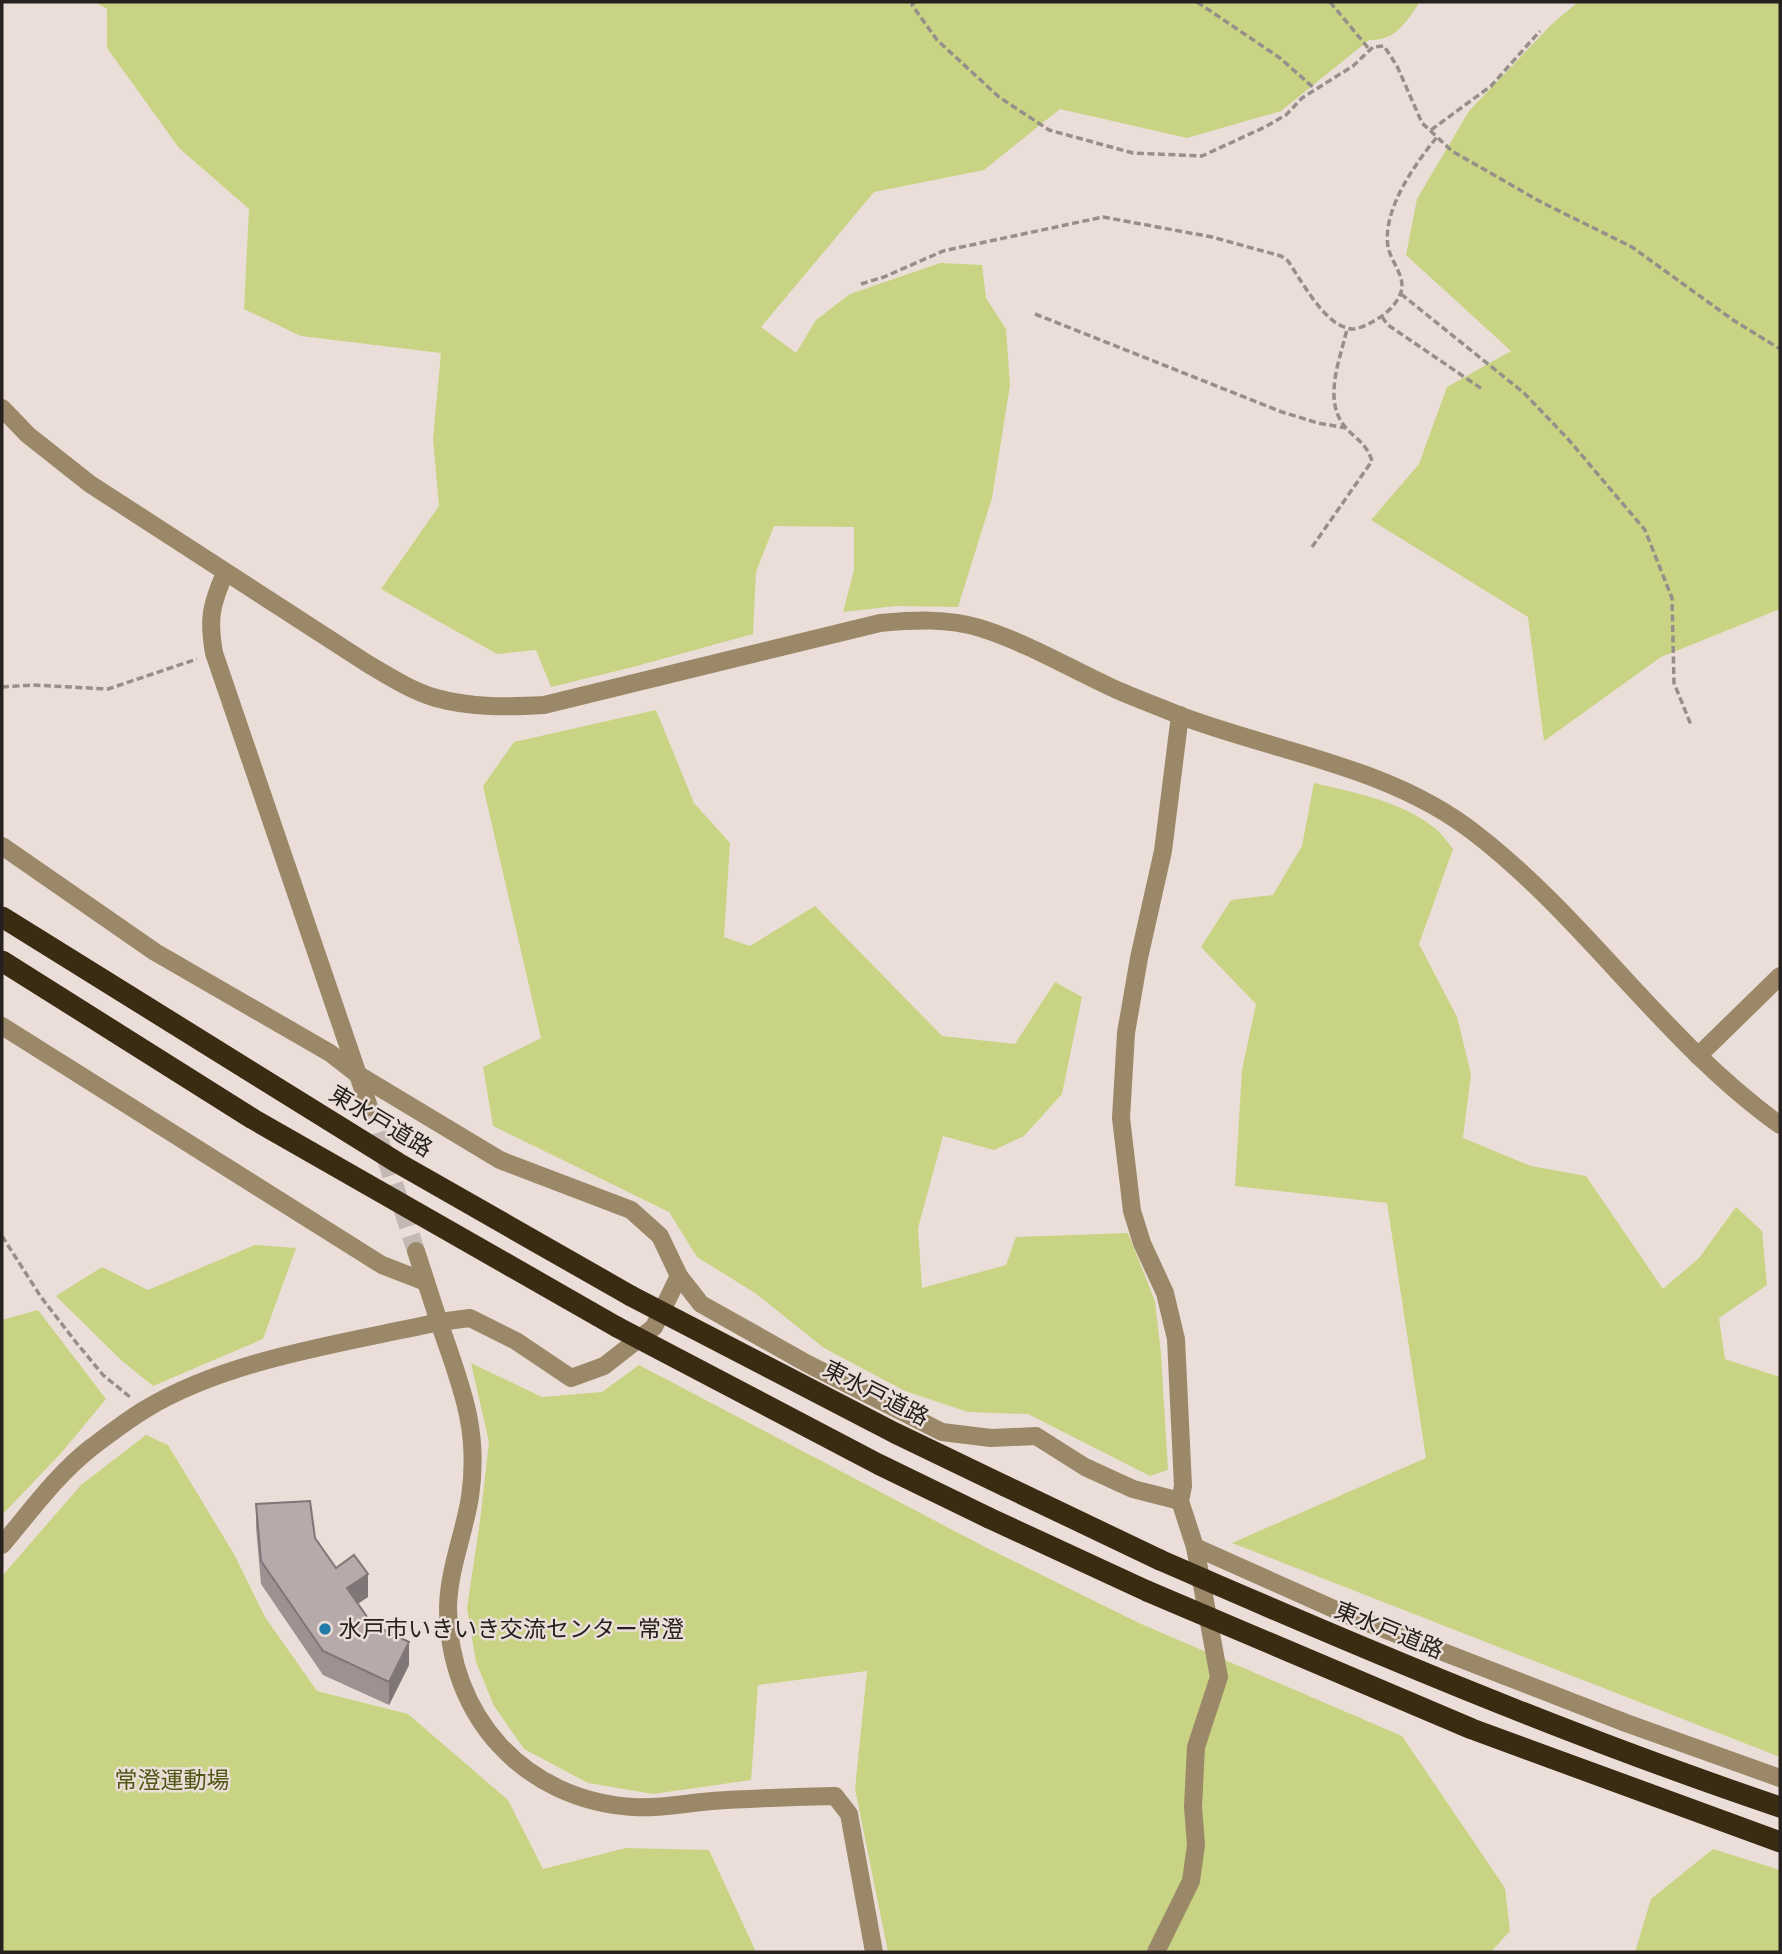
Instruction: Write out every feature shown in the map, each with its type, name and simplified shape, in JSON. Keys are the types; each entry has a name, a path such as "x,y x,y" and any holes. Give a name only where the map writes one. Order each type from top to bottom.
{"highway":[{"name":"東水戸道路","path":"2,917 397,1163 631,1296 895,1433 1160,1560 1321,1630 1485,1698 1780,1807"},
{"path":"2,961 265,1125 617,1327 878,1464 1147,1591 1472,1729 1780,1842"}],"street":[{"path":"2,408 28,435 90,484 368,664 405,685 436,698 502,708 544,705 880,622 948,622 1015,640 1116,690 1180,715 1395,785 1441,810 1475,833 1526,876 1698,1055 1757,1109 1780,1125"},
{"path":"225,573 215,596 209,625 214,653 369,1107"},
{"path":"1156,1952 1191,1881 1196,1845 1193,1807 1196,1748 1219,1677 1195,1546 1180,1501 1183,1486 1176,1339 1165,1293 1142,1243 1132,1211 1121,1118 1126,1033 1139,958 1163,851 1180,715"},
{"path":"2,846 155,952 330,1054 358,1074 500,1160 631,1210 660,1236 679,1276 701,1304 806,1363 942,1432 991,1438 1036,1436 1085,1468 1133,1489 1180,1501"},
{"path":"1698,1055 1780,976"},
{"path":"2,1026 382,1265 426,1282"},
{"path":"416,1251 467,1406 474,1448 470,1498 451,1577 448,1607 459,1681 474,1712 494,1741 524,1769 556,1789 591,1800 634,1807 748,1798 835,1796 849,1814 874,1952"},
{"path":"2,1545 59,1479 90,1448 144,1410 218,1376 268,1361 439,1322 470,1318 516,1341 571,1378 604,1366 654,1327 679,1276"},
{"path":"1195,1546 1345,1614 1626,1724 1780,1778"}],"path":[{"path":"1197,2 1280,58 1315,89"},
{"path":"1330,2 1369,49"},
{"path":"913,3 937,40 999,97 1049,130 1133,153 1202,156 1286,115 1315,89 1331,82 1353,66 1369,49 1384,46 1397,66 1422,123 1452,151 1541,202 1632,247 1732,320 1780,349"},
{"path":"1430,131 1491,86 1540,31"},
{"path":"861,284 943,251 1103,217 1212,237 1281,256 1288,261 1322,311 1347,328 1360,328 1382,317 1401,293 1402,283 1388,244 1389,224 1407,179 1437,137"},
{"path":"1401,293 1524,393 1568,439 1645,530 1672,598 1674,683 1690,725"},
{"path":"1035,314 1282,412 1346,428"},
{"path":"1382,317 1388,325 1482,389"},
{"path":"1312,547 1373,461 1367,447 1346,428 1334,411 1334,384 1347,328"},
{"path":"2,687 33,685 108,689 214,653"},
{"path":"2,1236 41,1297 75,1341 103,1375 144,1410"}],"green space":[{"path":"95,2 1420,2 1393,34 1369,40 1281,111 1187,138 1060,109 984,170 874,192 761,327 796,353 816,320 850,294 940,263 982,265 986,298 1006,329 1010,385 992,498 958,607 896,606 843,612 854,570 854,527 774,526 756,572 753,634 551,687 536,650 497,654 381,589 439,506 433,439 441,353 301,336 244,309 249,209 179,148 107,48 107,9"},
{"path":"1578,2 1780,2 1780,609 1661,657 1544,741 1528,617 1371,520 1419,464 1447,387 1511,351 1406,255 1417,199 1469,111 1552,24"},
{"path":"656,710 694,803 730,843 724,937 750,946 815,906 942,1036 1015,1044 1055,982 1082,997 1062,1094 1024,1136 994,1150 943,1136 918,1228 922,1288 1006,1265 1016,1237 1128,1233 1155,1301 1168,1470 1150,1476 1028,1414 968,1412 905,1391 824,1348 755,1293 697,1257 669,1212 493,1126 483,1067 541,1038 483,786 514,742"},
{"path":"1314,783 1378,799 1409,812 1436,829 1453,849 1419,944 1457,1017 1471,1074 1463,1138 1531,1166 1586,1176 1663,1289 1699,1258 1736,1207 1762,1231 1767,1285 1719,1318 1725,1359 1780,1377 1780,1757 1232,1543 1426,1458 1387,1203 1235,1186 1242,1070 1256,1004 1201,947 1231,900 1273,895 1302,846"},
{"path":"255,1245 296,1248 263,1339 153,1386 121,1360 56,1296 102,1267 148,1290"},
{"path":"38,1310 106,1399 62,1452 2,1515 2,1320"},
{"path":"471,1363 542,1397 602,1392 639,1365 985,1547 1139,1623 1402,1736 1505,1888 1510,1931 1491,1952 888,1952 855,1789 867,1671 758,1685 751,1780 653,1794 588,1783 524,1749 494,1706 476,1662 467,1608 489,1442"},
{"name":"常澄運動場","path":"146,1435 168,1445 234,1554 265,1617 317,1691 408,1714 508,1800 543,1869 626,1848 709,1850 756,1952 2,1952 2,1576 81,1485"},
{"path":"1713,1849 1780,1870 1780,1952 1635,1952 1651,1899"}],"building":[{"name":"水戸市いきいき交流センター常澄","path":"310,1501 315,1538 336,1568 354,1555 368,1574 347,1588 372,1624 409,1642 389,1682 323,1651 261,1561 256,1504"}],"tunnel":[{"path":"369,1107 416,1251"}],"place":[{"name":"水戸市いきいき交流センター常澄","path":"325,1629"}]}
